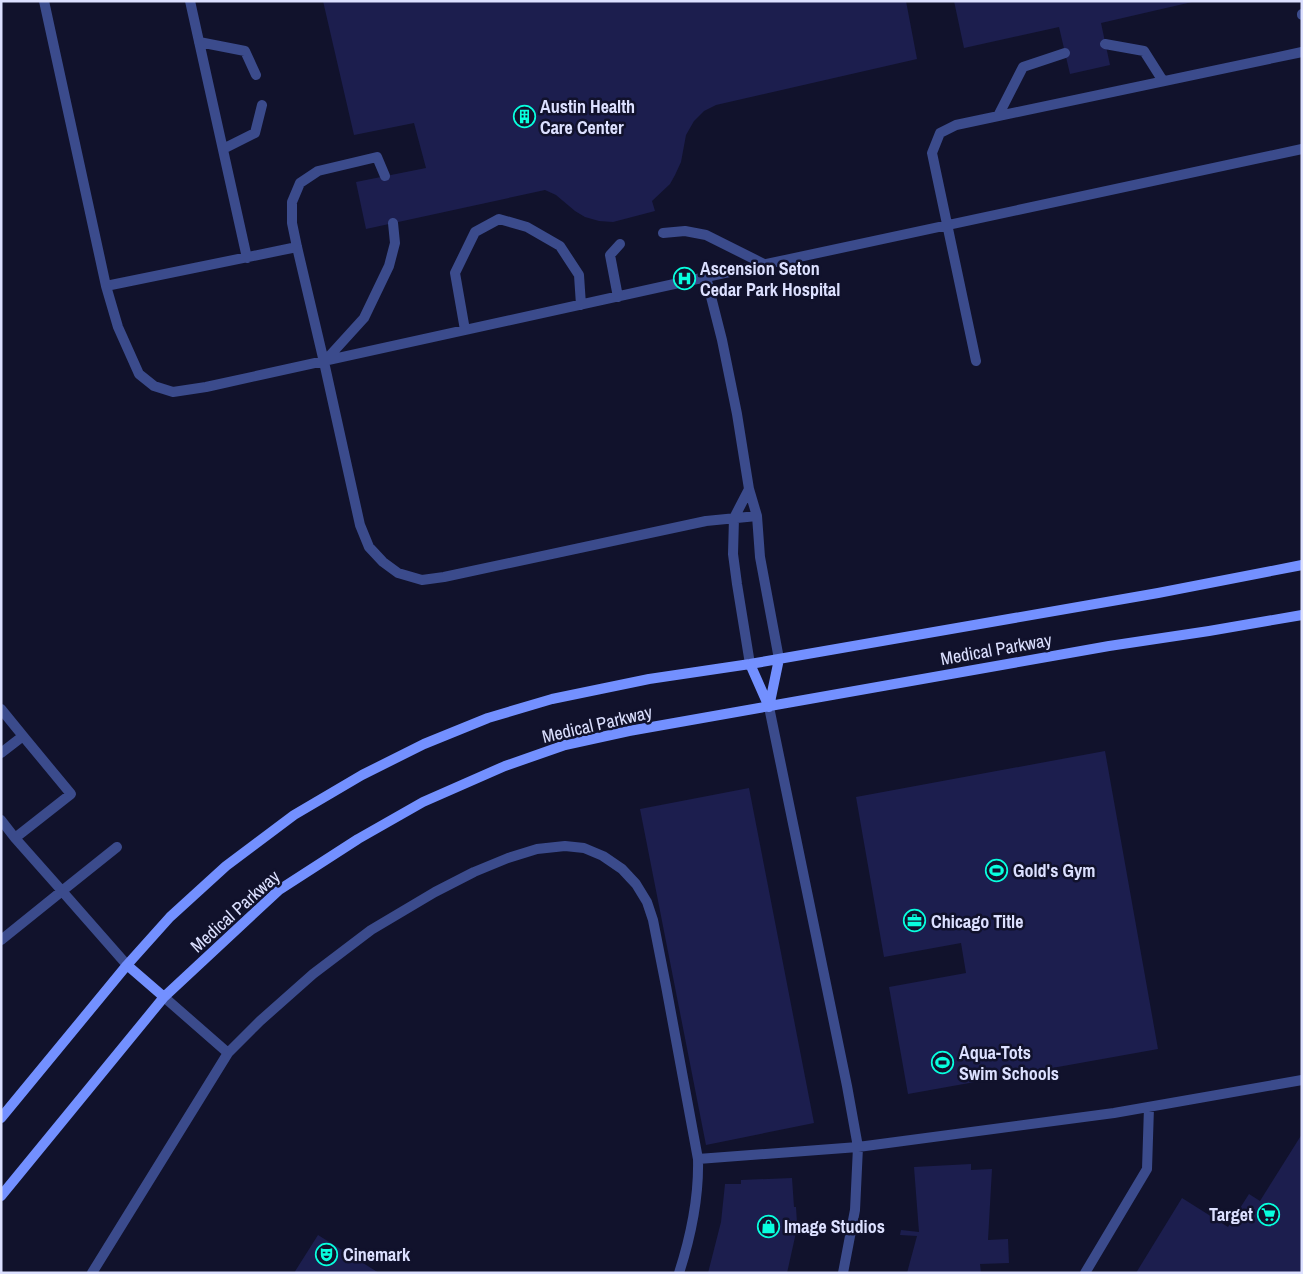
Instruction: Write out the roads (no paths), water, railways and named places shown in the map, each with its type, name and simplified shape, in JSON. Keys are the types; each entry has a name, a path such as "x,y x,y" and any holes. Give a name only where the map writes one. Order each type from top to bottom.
{"street":[{"name":"Medical Parkway","path":"1,1118 126,964 170,917 226,866 294,815 362,775 424,744 488,718 552,699 649,679 780,659 1158,593 1302,565"},
{"name":"Medical Parkway","path":"1,1196 164,998 278,890 358,839 424,802 505,766 565,745 629,731 1109,646 1302,615"},
{"path":"769,707 780,659"},
{"path":"750,664 769,707"},
{"path":"126,964 164,998"}],"lane":[{"path":"44,1 106,286 118,327 139,374 154,386 173,392 206,387 324,362 706,277 1302,149"},
{"path":"190,1 247,258"},
{"path":"199,42 245,51 256,75"},
{"path":"1105,44 1144,51 1163,81"},
{"path":"976,361 932,153 940,133 956,125 1302,52"},
{"path":"998,116 1023,66 1065,53"},
{"path":"223,148 255,134 262,105"},
{"path":"385,176 377,157 318,172 300,184 292,202 292,223 297,247 360,525 369,547 383,562 398,573 422,580 444,577 706,521 757,516"},
{"path":"465,330 455,273 475,232 499,220 527,227 560,246 579,275 581,305"},
{"path":"324,362 364,318 388,266 395,243 393,224"},
{"path":"663,233 685,231 706,235 766,265"},
{"path":"618,297 610,255 620,244"},
{"path":"106,286 297,247"},
{"path":"706,277 722,340 750,489 757,516 760,557 780,659"},
{"path":"750,489 734,518 733,554 750,664"},
{"path":"769,707 858,1147 855,1210 843,1273"},
{"path":"1,708 71,794 15,838"},
{"path":"1,753 23,736"},
{"path":"1,820 126,964"},
{"path":"92,1273 228,1053 260,1021 338,954 371,930 434,892 508,858 537,849 565,846 584,848 603,856 622,869 636,884 647,902 653,920 698,1159 694,1218 679,1273"},
{"path":"1,940 117,847"},
{"path":"164,998 228,1053"},
{"path":"698,1159 858,1147 1114,1113 1302,1080"},
{"path":"1085,1273 1147,1169 1149,1107"}],"place":[{"name":"Austin Health Care Center","path":"524,116"},
{"name":"Ascension Seton Cedar Park Hospital","path":"684,278"},
{"name":"Gold's Gym","path":"997,870"},
{"name":"Chicago Title","path":"915,921"},
{"name":"Aqua-Tots Swim Schools","path":"943,1062"},
{"name":"Target","path":"1269,1214"},
{"name":"Image Studios","path":"768,1226"},
{"name":"Cinemark","path":"327,1254"}]}
